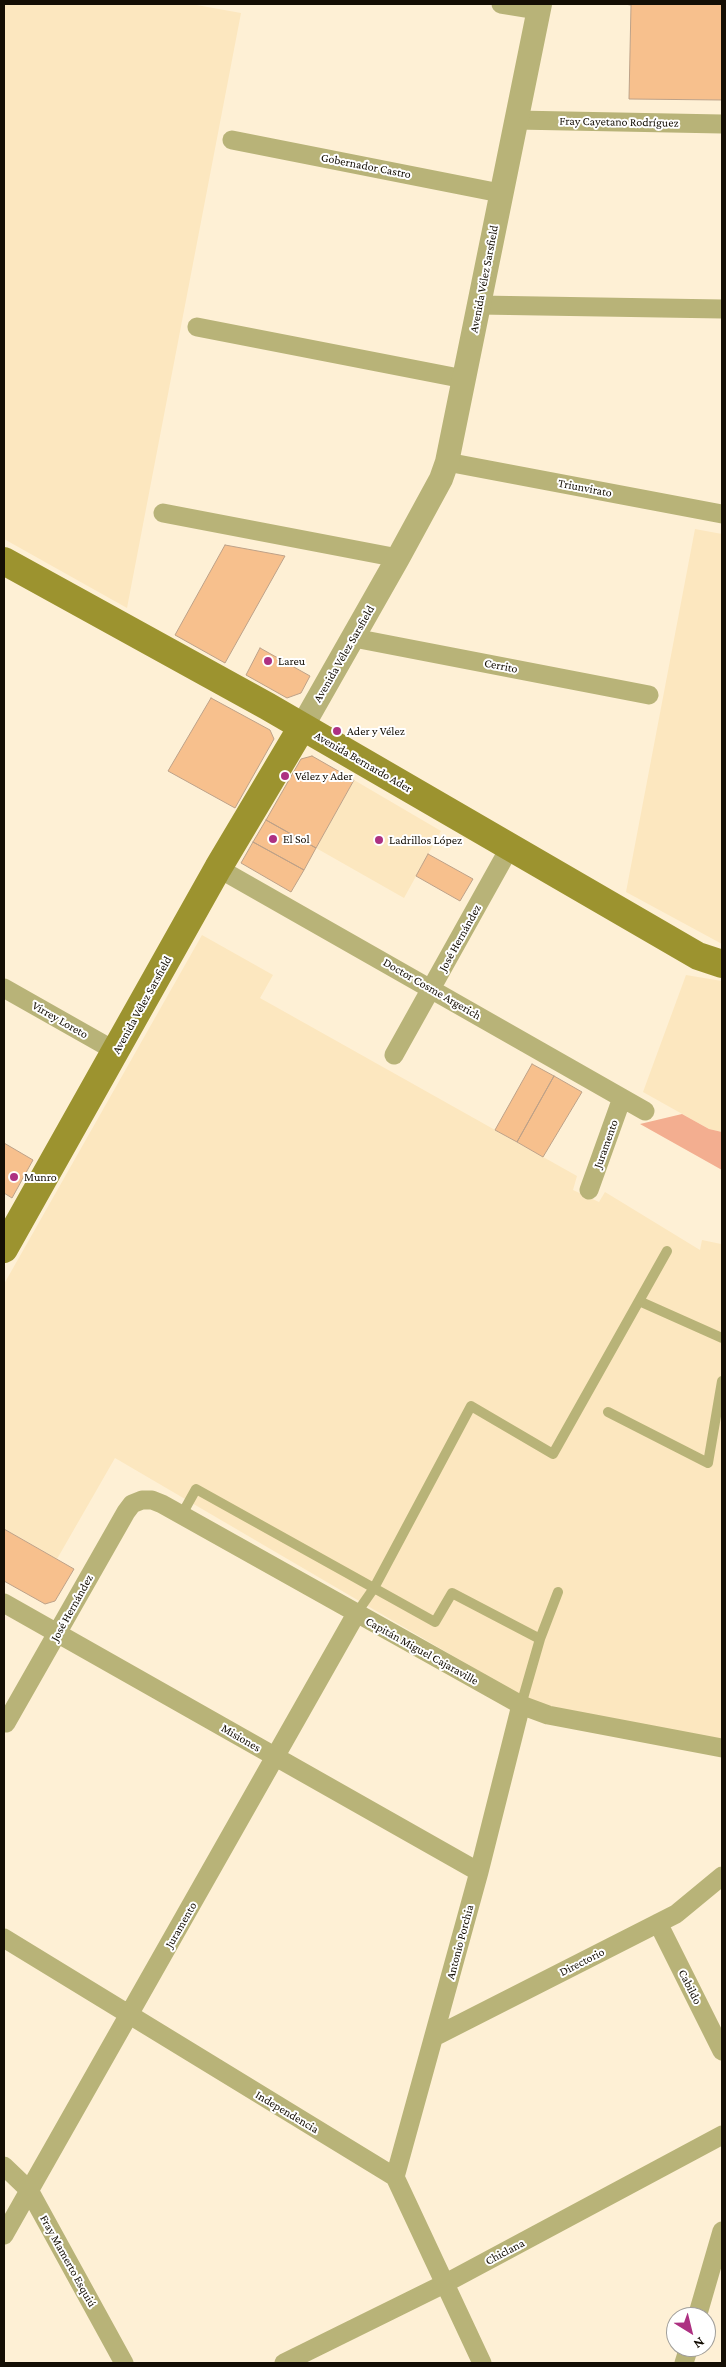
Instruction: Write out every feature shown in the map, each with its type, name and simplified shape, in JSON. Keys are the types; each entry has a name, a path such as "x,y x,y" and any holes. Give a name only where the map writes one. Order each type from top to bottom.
{"main road":[{"name":"Avenida Bernardo Ader","path":"4,561 302,727 698,956 722,964"},
{"name":"Avenida Vélez Sarsfield","path":"4,1249 117,1052 218,868 302,727"}],"street":[{"path":"502,4 539,7"},
{"name":"Avenida Vélez Sarsfield","path":"302,727 398,558 441,479 447,462 500,192 539,7"},
{"name":"Fray Cayetano Rodríguez","path":"516,120 722,124"},
{"name":"Gobernador Castro","path":"232,140 500,192"},
{"path":"479,305 722,309"},
{"path":"197,327 464,379"},
{"name":"Triunvirato","path":"447,462 722,514"},
{"path":"163,513 398,558"},
{"name":"Cerrito","path":"354,638 649,695"},
{"name":"José Hernández","path":"394,1055 510,847"},
{"name":"Doctor Cosme Argerich","path":"218,868 432,988 645,1111"},
{"name":"Virrey Loreto","path":"4,988 117,1052"},
{"name":"Juramento","path":"589,1190 622,1098"},
{"name":"José Hernández","path":"6,1722 126,1512 132,1504 142,1500"},
{"name":"Capitán Miguel Cajaraville","path":"142,1500 152,1500 182,1516 521,1705 548,1715 722,1748"},
{"name":"Misiones","path":"4,1603 479,1872"},
{"name":"Juramento","path":"4,2235 356,1614"},
{"name":"Antonio Porchia","path":"395,2177 479,1872 521,1705"},
{"name":"Directorio","path":"434,2037 676,1914 722,1876"},
{"name":"Cabildo","path":"658,1924 722,2051"},
{"name":"Independencia","path":"4,1938 395,2177"},
{"name":"Chiclana","path":"284,2363 444,2284 722,2135"},
{"name":"Fray Mamerto Esquiú","path":"4,2166 29,2190 124,2363"},
{"path":"395,2177 482,2363"},
{"path":"701,2307 722,2231"}],"lane":[{"path":"356,1614 374,1588 471,1406 553,1454 667,1252"},
{"path":"639,1301 722,1338"},
{"path":"608,1412 708,1463 722,1381"},
{"path":"182,1516 196,1489 435,1622 452,1593 540,1640"},
{"path":"521,1705 540,1640 558,1592"}],"shaded area":[{"path":"4,4 191,4 241,13 127,608 4,539"},
{"path":"695,529 722,534 722,944 626,892"},
{"name":"Ladrillos López","path":"354,780 441,831 404,898 316,848"},
{"path":"202,935 273,975 260,998 577,1176 573,1190 599,1202 605,1192 700,1250 702,1240 721,1244 722,1241 722,1743 526,1709 530,1701 115,1458 57,1559 4,1529 4,1284"},
{"path":"686,975 722,981 722,1132 709,1129 643,1092"},
{"path":"682,1114 709,1129 722,1132 722,1170 640,1124"}],"building":[{"path":"624,4 722,4 722,100 629,99 631,5"},
{"path":"225,545 285,556 225,663 175,635"},
{"name":"Lareu","path":"260,648 310,676 301,693 287,698 246,675"},
{"path":"211,698 270,730 274,739 235,808 168,771"},
{"path":"312,756 354,780 316,848 266,820 301,759"},
{"path":"266,820 316,848 304,870 253,842"},
{"path":"253,842 304,870 291,892 241,863"},
{"path":"428,854 473,879 460,901 416,876"},
{"path":"532,1064 554,1076 517,1142 495,1130"},
{"path":"554,1076 582,1092 543,1157 517,1142"},
{"name":"Munro","path":"4,1143 33,1160 12,1198 4,1193"},
{"path":"4,1529 74,1569 55,1601 45,1604 4,1581"}],"place":[{"name":"Lareu","path":"268,661"},
{"name":"Ader y Vélez","path":"337,731"},
{"name":"Vélez y Ader","path":"285,776"},
{"name":"El Sol","path":"273,839"},
{"name":"Ladrillos López","path":"379,840"},
{"name":"Munro","path":"14,1177"}]}
